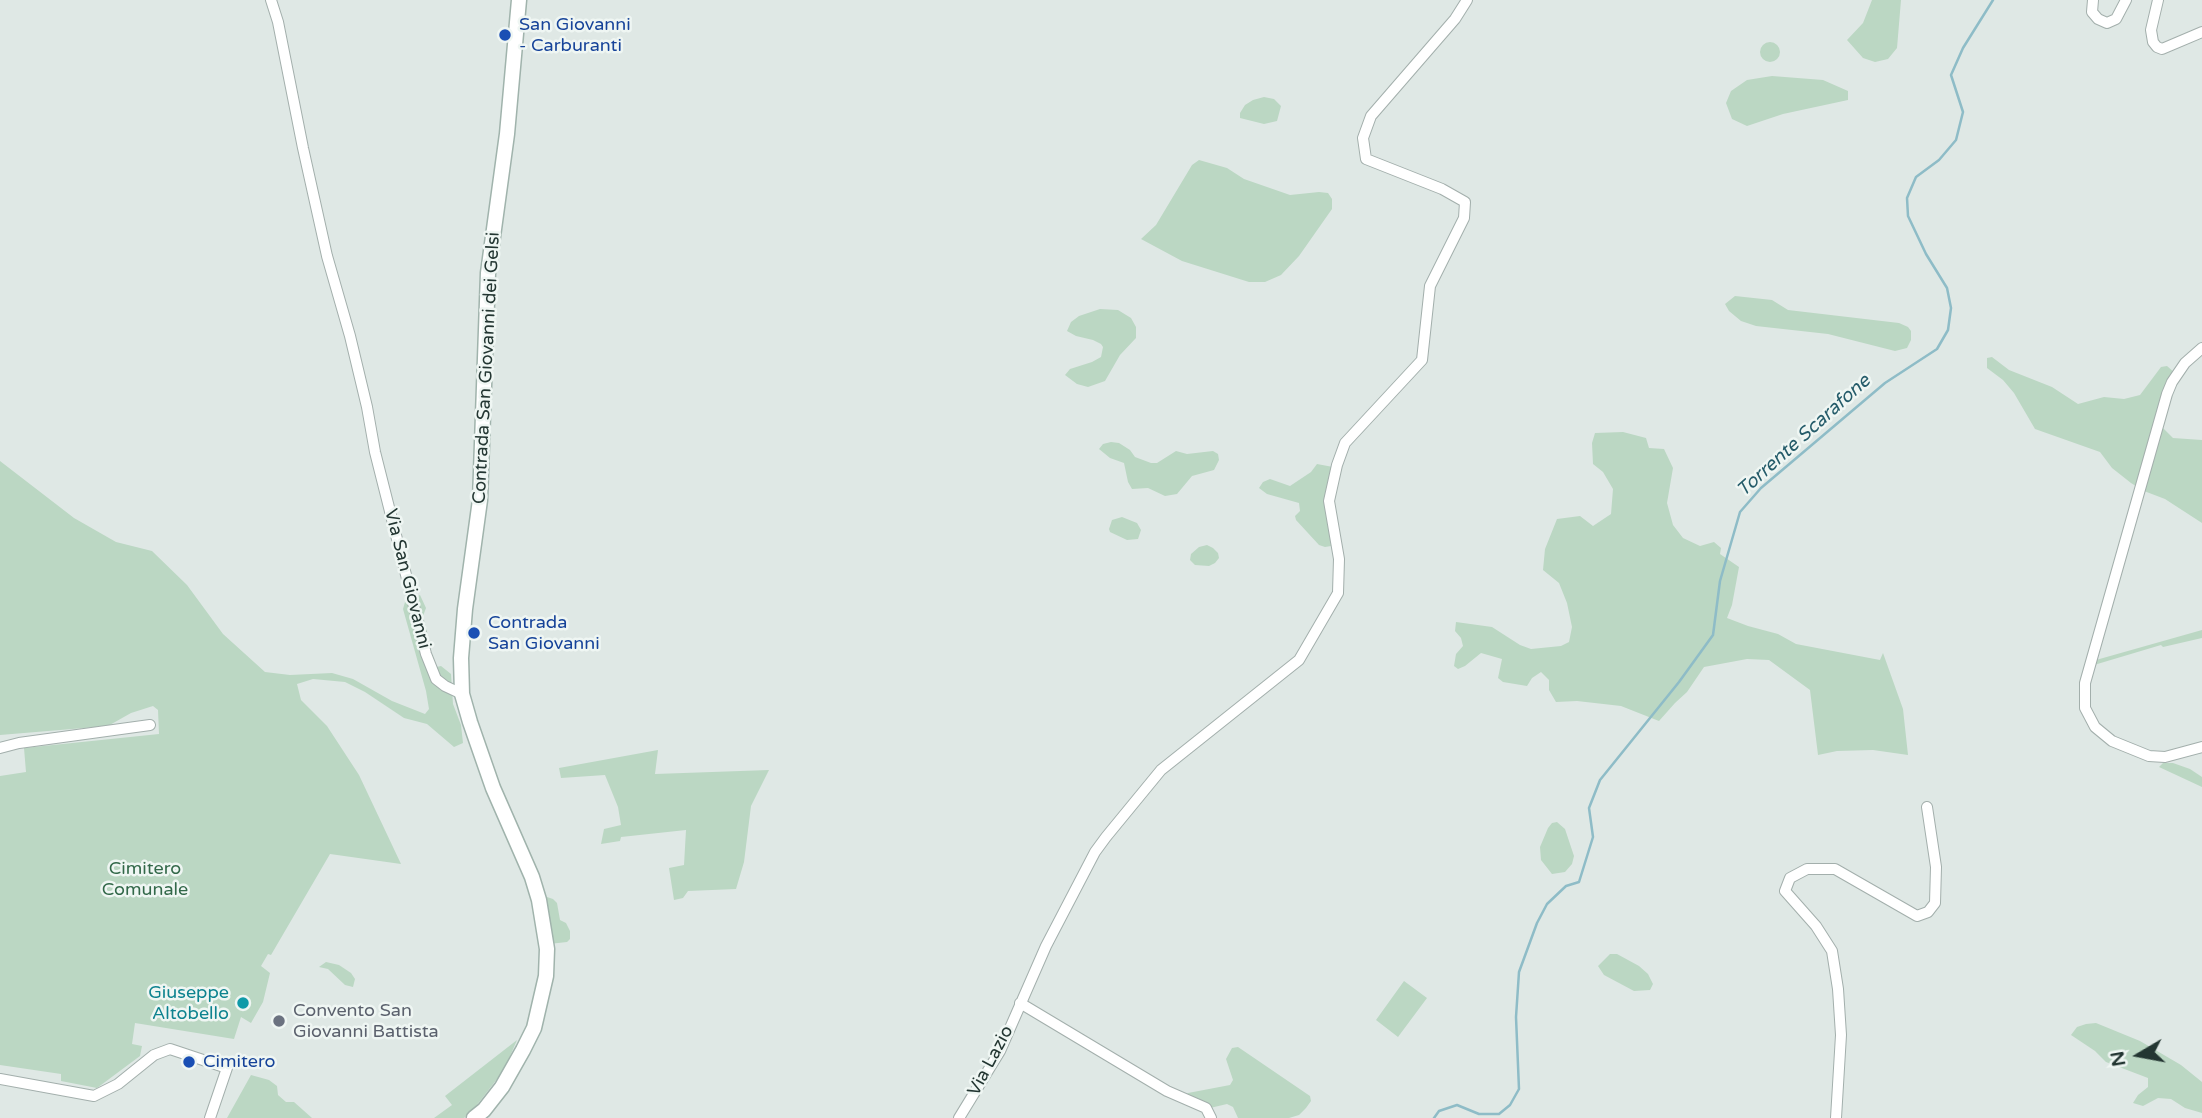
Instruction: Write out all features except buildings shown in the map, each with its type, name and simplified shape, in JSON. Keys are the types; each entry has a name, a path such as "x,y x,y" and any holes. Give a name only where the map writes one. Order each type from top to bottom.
{"main road":[{"name":"Contrada San Giovanni dei Gelsi","path":"462,694 460,658 481,500 488,273 507,134 519,0"},
{"path":"462,694 485,766 532,877 544,923 547,949 546,976 534,1028 502,1087 474,1118"}],"street":[{"name":"Via San Giovanni","path":"271,0 278,22 327,256 362,383 375,452 426,654 436,679 462,694"},
{"name":"Via Lazio","path":"960,1118 1000,1051 1046,946 1095,852 1161,770 1299,660 1338,593 1339,559 1329,501 1337,466 1345,443 1422,360 1430,286 1464,218 1465,202 1442,189 1366,159 1363,138 1371,116 1455,19 1466,0"},
{"path":"2094,0 2092,12 2107,23 2116,19 2126,0"},
{"path":"2158,0 2151,30 2153,42 2157,47 2162,49 2202,32"},
{"path":"2202,348 2185,363 2167,394 2085,683 2085,708 2095,727 2112,741 2149,756 2165,757 2202,747"},
{"path":"0,748 150,725"},
{"path":"1836,1118 1841,1035 1832,951 1816,926 1785,891 1790,878 1807,869 1835,869 1917,916 1928,912 1936,903 1936,867 1927,807"},
{"path":"1020,1003 1167,1091 1206,1108 1211,1118"},
{"path":"0,1079 94,1096 118,1084 154,1055 170,1049 228,1068 211,1118"}],"green space":[{"path":"1872,0 1901,0 1897,48 1888,59 1875,62 1863,58 1847,40 1863,23"},
{"path":"1766,42 1774,42 1780,52 1774,62 1766,62 1760,56 1760,48"},
{"path":"1772,76 1823,80 1848,91 1848,100 1783,114 1747,126 1732,119 1726,103 1731,91 1747,80"},
{"path":"1264,97 1274,99 1281,106 1277,121 1264,124 1240,118 1245,105"},
{"path":"1199,160 1227,168 1244,179 1290,195 1328,193 1332,199 1332,209 1299,256 1281,275 1265,282 1249,282 1182,261 1141,239 1156,225 1192,165"},
{"path":"1735,296 1772,300 1788,310 1899,323 1911,331 1911,340 1907,348 1895,351 1828,334 1756,326 1741,321 1729,311 1725,304"},
{"path":"1100,309 1118,310 1131,318 1136,327 1136,338 1120,355 1105,381 1088,387 1077,384 1065,375 1070,369 1101,357 1103,347 1093,340 1067,331 1071,322 1079,316"},
{"path":"1992,357 2009,370 2052,387 2078,404 2104,397 2124,399 2140,395 2161,367 2167,366 2175,373 2161,426 2173,438 2202,440 2202,523 2165,499 2131,483 2112,468 2100,452 2035,429 2014,393 1987,368 1987,358"},
{"path":"1623,432 1646,438 1649,448 1664,449 1673,468 1667,503 1673,525 1683,538 1700,546 1714,542 1721,548 1720,554 1739,567 1727,618 1778,634 1796,644 1880,660 1883,653 1903,709 1908,755 1873,750 1837,751 1818,755 1810,690 1769,660 1747,659 1704,667 1687,692 1659,721 1621,706 1577,701 1556,702 1549,690 1549,680 1541,672 1532,678 1527,686 1503,682 1498,678 1502,659 1481,653 1465,666 1458,669 1454,666 1456,654 1463,646 1455,631 1456,622 1492,627 1531,649 1561,646 1569,642 1572,627 1567,603 1559,583 1543,570 1545,549 1557,519 1580,516 1593,526 1611,514 1613,489 1603,472 1593,464 1592,443 1595,433"},
{"path":"1119,443 1135,457 1151,463 1157,463 1176,451 1187,454 1213,451 1218,454 1219,460 1214,470 1192,476 1177,494 1165,496 1148,488 1132,489 1124,463 1110,458 1099,449 1103,444"},
{"name":"Cimitero Comunale","path":"0,461 74,518 116,542 152,551 187,585 223,634 265,672 290,675 332,673 353,679 392,701 425,714 429,709 426,691 403,609 405,602 420,595 426,608 423,616 428,635 421,651 427,669 441,666 451,674 453,704 461,725 463,743 454,747 427,724 404,718 345,682 313,679 297,684 301,700 327,726 359,775 401,864 330,854 271,955 268,954 261,966 270,973 263,1002 251,1023 241,1017 234,1039 135,1023 132,1044 142,1046 140,1056 97,1088 61,1081 61,1074 0,1065 0,776 26,772 24,748 159,734 158,710 153,706 131,713 108,726 0,735"},
{"path":"1317,464 1333,467 1325,503 1331,546 1325,547 1319,545 1296,520 1295,516 1300,511 1299,503 1267,494 1259,488 1263,482 1270,479 1290,486 1311,472"},
{"path":"1122,517 1137,523 1141,530 1138,539 1127,540 1110,532 1112,520"},
{"path":"1207,545 1218,553 1219,558 1209,566 1195,565 1190,560 1191,554 1199,547"},
{"path":"2202,630 2202,638 2163,647 2161,645 2094,665 2096,660"},
{"path":"658,750 655,774 769,770 751,806 744,862 736,889 688,891 683,898 674,900 669,868 684,865 686,830 621,837 620,841 601,844 604,829 621,825 618,807 605,775 561,778 559,768"},
{"path":"2163,763 2173,763 2190,769 2202,777 2202,787 2159,767"},
{"path":"1557,822 1565,829 1574,856 1572,864 1565,872 1552,874 1541,860 1540,847 1548,828"},
{"path":"547,897 557,903 560,920 566,923 570,931 570,939 567,942 549,944 542,900"},
{"path":"1610,954 1617,954 1648,974 1653,984 1650,990 1634,991 1604,975 1598,966"},
{"path":"326,962 339,965 351,973 355,979 353,987 345,985 328,969 319,967"},
{"path":"1404,981 1427,998 1398,1037 1376,1020"},
{"path":"2096,1023 2140,1041 2181,1065 2202,1082 2202,1113 2185,1108 2171,1099 2158,1098 2143,1106 2133,1103 2148,1087 2148,1078 2106,1062 2071,1035 2077,1027"},
{"path":"517,1040 504,1070 473,1110 464,1118 434,1118 452,1105 445,1096"},
{"path":"1238,1047 1310,1096 1311,1101 1299,1115 1289,1118 1238,1118 1233,1107 1227,1104 1210,1108 1183,1097 1188,1093 1230,1085 1233,1080 1226,1059 1232,1048"},
{"path":"251,1075 269,1080 277,1086 278,1095 286,1102 294,1102 312,1118 227,1118"}],"waterway":[{"name":"Torrente Scarafone","path":"1434,1118 1439,1111 1457,1105 1479,1114 1499,1114 1510,1105 1519,1089 1516,1017 1519,972 1537,923 1547,904 1566,886 1579,882 1593,837 1589,808 1600,780 1713,635 1720,581 1740,512 1761,488 1885,383 1937,349 1948,330 1951,308 1947,288 1926,254 1908,216 1907,198 1916,177 1939,160 1956,140 1963,112 1951,75 1963,48 1993,0"}],"place":[{"name":"San Giovanni - Carburanti","path":"505,35"},
{"name":"Contrada San Giovanni","path":"474,633"},
{"name":"Giuseppe Altobello","path":"243,1003"},
{"name":"Convento San Giovanni Battista","path":"279,1021"},
{"name":"Cimitero","path":"189,1062"}]}
